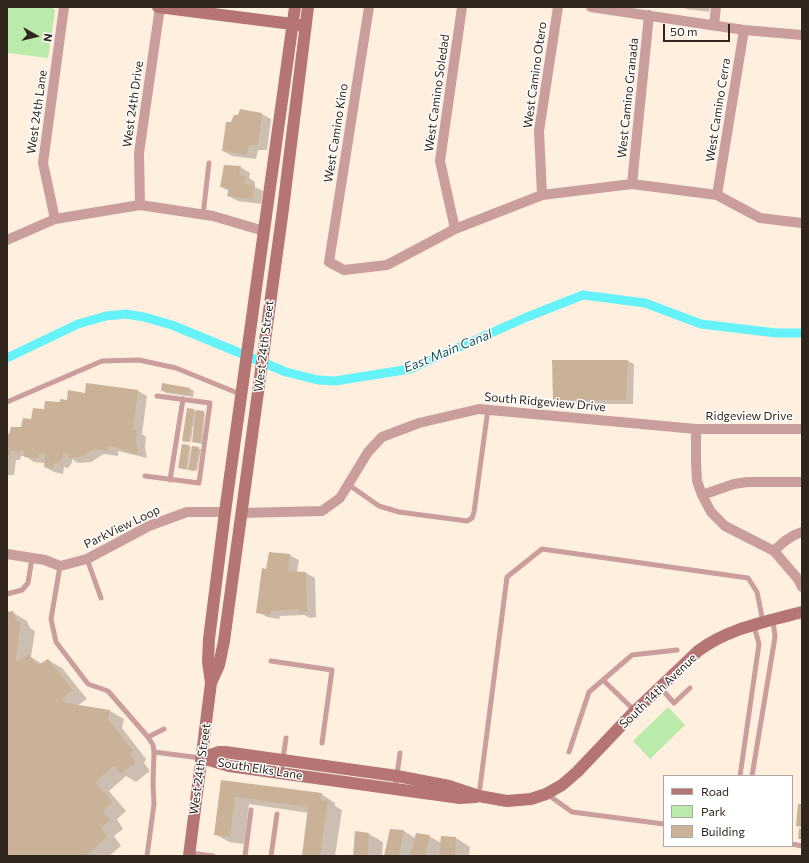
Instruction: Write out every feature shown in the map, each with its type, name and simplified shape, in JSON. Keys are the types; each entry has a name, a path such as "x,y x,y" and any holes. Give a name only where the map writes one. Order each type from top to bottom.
{"main road":[{"path":"159,7 212,10 299,25"},
{"name":"West 24th Street","path":"211,682 219,665 224,641 283,209 299,25 295,7"},
{"name":"West 24th Street","path":"189,854 211,682 208,662 209,640 225,512 264,231 299,25 308,7"},
{"path":"264,231 270,235 272,242 267,285 270,300"},
{"path":"225,512 241,513"},
{"name":"South 14th Avenue","path":"532,799 546,794 562,785 577,772 660,687 698,651 732,632 802,612"},
{"name":"South Elks Lane","path":"202,758 219,752 224,752 397,776 453,787 479,796 507,801 532,799"},
{"name":"South Elks Lane","path":"202,758 229,766 460,798 479,796"}],"street":[{"name":"West 24th Lane","path":"55,219 42,163 64,7"},
{"name":"West 24th Drive","path":"140,205 139,153 159,7"},
{"name":"West Camino Kino","path":"369,7 330,262 344,270 387,266 455,229"},
{"name":"West Camino Soledad","path":"455,229 440,161 462,7"},
{"name":"West Camino Otero","path":"542,195 539,131 558,7"},
{"path":"591,7 622,9 649,15 744,30 802,35"},
{"path":"714,25 716,7"},
{"name":"West Camino Granada","path":"632,184 649,15"},
{"name":"West Camino Cerra","path":"717,195 744,30"},
{"path":"455,229 542,195 632,184 717,195 760,218 802,223"},
{"path":"7,240 55,219 140,205 213,216 264,231"},
{"name":"South Ridgeview Drive","path":"241,513 322,511 340,498 368,452 382,437 419,423 479,409 696,429"},
{"path":"696,429 697,481 702,495 711,512 725,526 774,551 798,579 802,587"},
{"name":"Ridgeview Drive","path":"696,429 802,429"},
{"path":"702,495 734,484 747,482 802,482"},
{"name":"ParkView Loop","path":"60,566 87,559 149,526 187,512 225,512"},
{"path":"774,551 783,541 802,532"},
{"path":"7,554 45,560 60,566"}],"lane":[{"path":"203,215 209,162"},
{"path":"7,402 102,361 139,360 176,368 241,395"},
{"path":"145,476 199,483 210,403 157,396"},
{"path":"170,480 183,399"},
{"path":"349,485 379,506 399,512 467,521 472,518 474,512 488,409"},
{"path":"479,796 507,577 542,550 748,578 757,592 763,622 740,775"},
{"path":"7,594 22,590 28,583 32,558"},
{"path":"87,559 101,598"},
{"path":"60,566 51,619 56,642 88,684 108,691 148,737 152,745 154,752 152,784 154,804 147,856"},
{"path":"752,775 775,637 763,622"},
{"path":"569,752 589,692 632,655 677,650"},
{"path":"271,661 332,670 322,743"},
{"path":"602,680 636,711"},
{"path":"660,687 674,703 690,688"},
{"path":"148,737 164,729"},
{"path":"281,773 286,738"},
{"path":"154,752 202,758"},
{"path":"396,789 400,753"},
{"path":"546,794 572,812 663,824"},
{"path":"245,856 251,810"},
{"path":"271,856 277,814"},
{"path":"189,854 213,856"}],"green space":[{"path":"7,7 52,7 55,11 48,58 7,53"},
{"path":"668,707 685,725 650,759 633,741"}],"building":[{"path":"240,109 262,113 258,145 249,145 247,155 222,151 226,122 231,122 234,115 238,115"},
{"path":"224,165 241,166 239,175 246,176 245,184 254,185 252,199 227,196 229,188 220,187"},
{"path":"552,360 628,360 626,400 553,400"},
{"path":"86,383 138,390 133,430 137,430 136,441 138,454 109,446 108,451 94,449 81,457 68,458 69,454 63,453 63,458 58,463 54,463 53,469 44,467 45,454 38,454 38,458 24,457 24,450 20,450 20,453 12,451 10,455 7,455 7,434 9,434 11,427 21,427 23,418 31,419 33,408 44,409 45,401 60,402 60,399 67,400 68,390 85,393"},
{"path":"162,383 190,388 189,395 161,391"},
{"path":"187,408 194,409 189,442 182,441"},
{"path":"196,410 204,411 200,443 192,442"},
{"path":"182,444 189,445 186,469 178,468"},
{"path":"192,446 199,447 195,471 188,470"},
{"path":"269,552 290,554 288,571 306,572 307,612 299,613 299,609 271,611 270,615 256,613 262,568 266,569"},
{"path":"13,611 17,621 21,622 16,658 17,662 28,654 38,665 48,659 73,690 62,699 66,703 110,710 108,719 133,751 130,754 136,762 121,774 114,766 95,782 112,802 103,811 110,820 101,828 107,837 86,856 7,856 7,612"},
{"path":"221,780 322,793 321,800 328,801 320,856 302,856 308,807 235,797 230,837 214,835"},
{"path":"798,804 802,804 802,827 796,826"},
{"path":"799,828 802,829 802,839 798,839"},
{"path":"390,829 404,830 399,856 384,856"},
{"path":"355,831 369,833 368,856 353,856"},
{"path":"416,833 430,835 425,856 410,856"},
{"path":"441,836 456,837 455,856 439,856"}],"waterway":[{"name":"East Main Canal","path":"7,358 78,324 106,316 126,314 144,317 172,325 286,372 318,380 335,381 410,369 527,317 583,295 645,303 701,324 776,333 802,333"}]}
